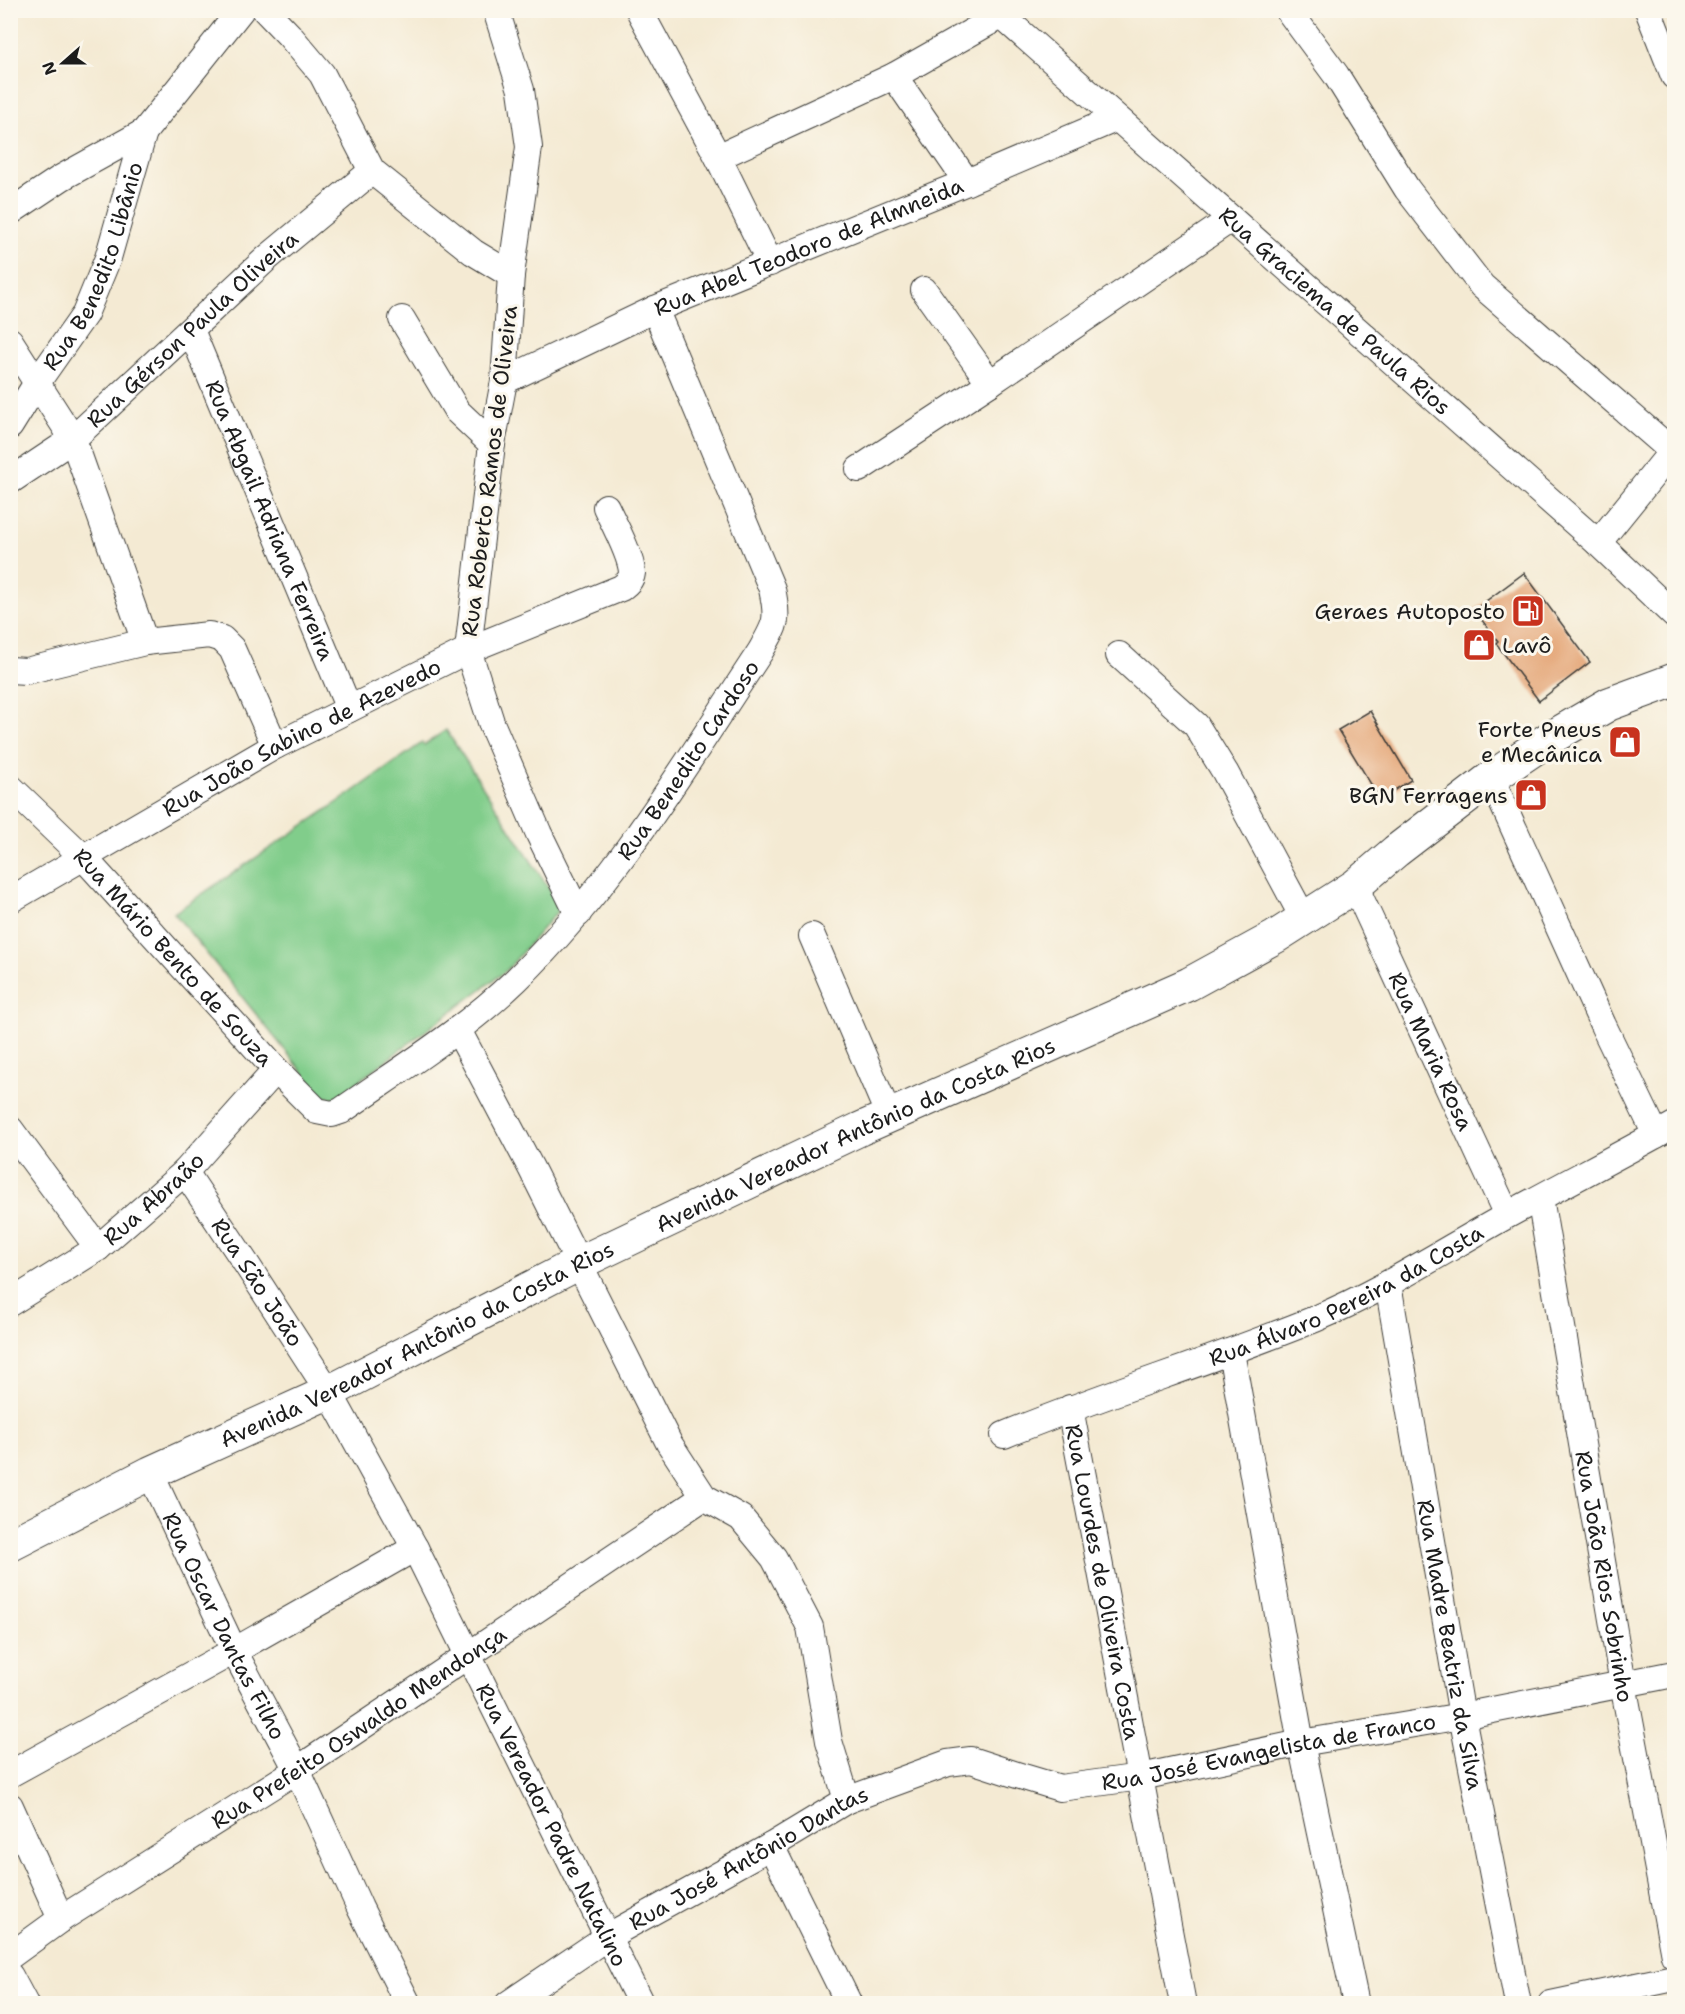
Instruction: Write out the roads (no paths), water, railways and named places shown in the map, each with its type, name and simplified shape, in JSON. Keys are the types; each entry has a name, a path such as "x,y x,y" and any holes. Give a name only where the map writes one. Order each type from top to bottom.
{"main road":[{"name":"Avenida Vereador Antônio da Costa Rios","path":"10,1545 150,1473 329,1392 579,1263 889,1116 1190,984 1275,937 1355,886 1396,851 1491,778 1547,740 1609,704 1674,680"}],"street":[{"path":"10,212 61,178 144,132 240,10"},
{"path":"265,10 322,74 372,171 473,252 511,275"},
{"name":"Rua Roberto Ramos de Oliveira","path":"496,10 522,90 529,147 511,275 504,381 492,444 468,650 492,725 539,834 578,914"},
{"path":"639,10 718,157 770,263"},
{"path":"1288,10 1336,75 1407,189 1482,286 1673,450 1598,543"},
{"path":"1648,10 1666,33 1674,76"},
{"path":"718,157 894,75 997,13"},
{"name":"Rua Graciema de Paula Rios","path":"997,13 1598,543 1674,615"},
{"path":"894,75 967,183"},
{"name":"Rua Abel Teodoro de Almneida","path":"504,381 655,309 967,183 1116,119"},
{"name":"Rua Benedito Libânio","path":"10,426 85,314 108,258 144,132"},
{"name":"Rua Gérson Paula Oliveira","path":"10,481 73,439 266,260 372,171"},
{"path":"859,468 990,383 1231,219"},
{"path":"924,290 990,383"},
{"name":"Rua Benedito Cardoso","path":"341,1111 458,1030 515,980 578,914 651,816 760,652 775,625 776,607 772,589 655,309"},
{"path":"402,319 457,411 492,444"},
{"name":"Rua Abgail Adriana Ferreira","path":"190,330 349,709"},
{"path":"10,341 38,381 73,439 145,642"},
{"name":"Rua João Sabino de Azevedo","path":"10,900 275,746 468,650 621,588 629,582 632,573 626,552 606,507"},
{"path":"10,670 26,671 145,642 209,634 222,639 232,649 275,746"},
{"path":"1119,655 1196,725 1225,772 1304,919"},
{"path":"1491,778 1598,1014 1665,1130"},
{"name":"Rua Mário Bento de Souza","path":"10,787 84,858 276,1070 317,1111 332,1114 341,1111"},
{"name":"Rua Maria Rosa","path":"1355,886 1507,1215"},
{"path":"812,936 889,1116"},
{"path":"458,1030 531,1168 669,1443 704,1497 741,1518 774,1558 810,1627 829,1740 847,1800"},
{"name":"Rua Abraão","path":"10,1303 99,1248 184,1172 276,1070"},
{"path":"10,1129 99,1248"},
{"name":"Rua Álvaro Pereira da Costa","path":"1004,1435 1070,1407 1231,1352 1316,1318 1388,1284 1507,1215 1665,1130"},
{"name":"Rua São João","path":"184,1172 329,1392"},
{"name":"Rua João Rios Sobrinho","path":"1540,1198 1623,1684 1674,1955"},
{"name":"Rua Madre Beatriz da Silva","path":"1388,1284 1462,1716 1518,2004"},
{"path":"1231,1352 1301,1743 1356,2004"},
{"name":"Rua Vereador Padre Natalino","path":"329,1392 415,1548 641,2004"},
{"name":"Rua Lourdes de Oliveira Costa","path":"1070,1407 1184,2004"},
{"name":"Rua Oscar Dantas Filho","path":"150,1473 234,1651 297,1770 360,1908 408,2004"},
{"name":"Rua Prefeito Oswaldo Mendonça","path":"10,1956 61,1919 297,1770 704,1497"},
{"path":"10,1774 415,1548"},
{"name":"Rua José Evangelista de Franco","path":"971,1760 1060,1788 1141,1777 1301,1743 1462,1716 1674,1674"},
{"name":"Rua José Antônio Dantas","path":"508,2004 607,1937 771,1846 847,1800 948,1763 971,1760"},
{"path":"10,1806 61,1919"},
{"path":"771,1846 849,2004"},
{"path":"10,1976 25,2004"},
{"path":"1551,2004 1674,1978"}],"place":[{"name":"Geraes Autoposto","path":"1528,611"},
{"name":"Lavô","path":"1479,645"},
{"name":"Forte Pneus e Mecânica","path":"1625,742"},
{"name":"BGN Ferragens","path":"1531,795"}]}
